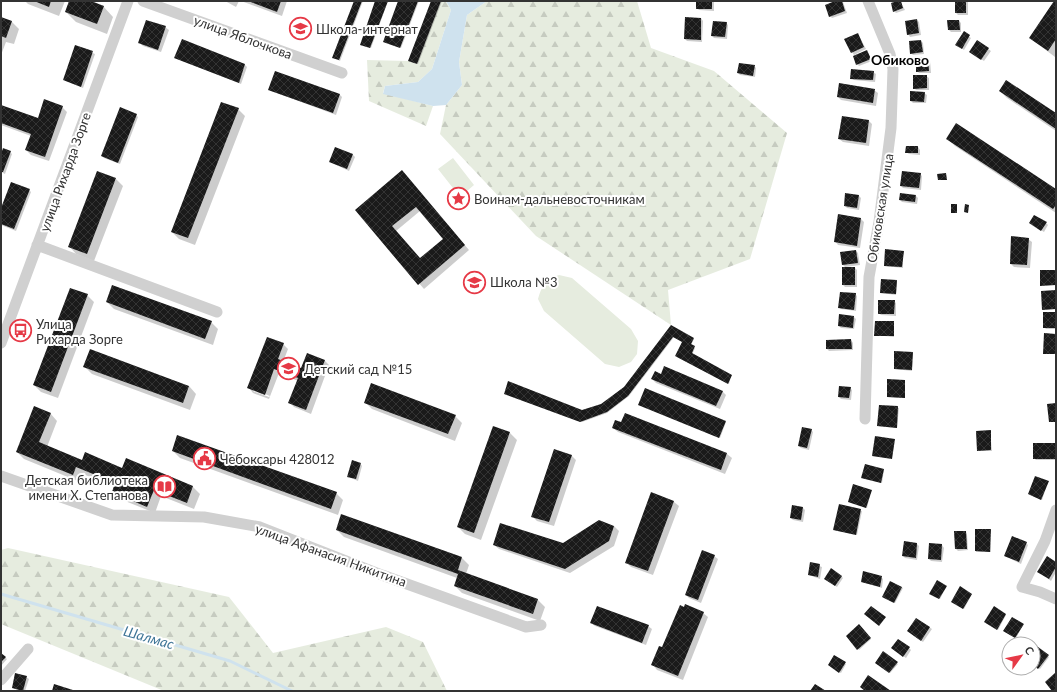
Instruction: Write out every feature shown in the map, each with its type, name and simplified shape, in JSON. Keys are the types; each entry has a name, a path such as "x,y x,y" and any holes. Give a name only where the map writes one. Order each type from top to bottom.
{"street":[{"name":"улица Рихарда Зорге","path":"1,343 128,1"},
{"name":"улица Яблочкова","path":"143,1 342,73"},
{"name":"Обиковская улица","path":"865,419 869,277 880,222 891,128 893,69 890,54 868,1"},
{"path":"37,245 217,312"},
{"name":"улица Афанасия Никитина","path":"1,476 112,515 204,517 260,527 382,575 526,627 540,626"},
{"path":"1056,510 1045,541 1022,587 1040,592 1056,600"},
{"path":"1,680 28,649"}],"green space":[{"path":"441,1 446,1 451,10 432,69 418,82 385,86 383,93 433,106 426,126 369,101 367,60 408,61 417,64"},
{"path":"487,1 637,1 651,48 714,71 787,133 750,259 668,290 671,325 536,236 440,134 446,105 462,85 459,62 467,15"},
{"path":"453,158 474,185 460,197 438,169"},
{"path":"559,275 572,278 631,329 638,341 637,354 631,362 619,367 605,364 544,311 538,299 541,291 551,278"},
{"path":"8,548 229,597 273,653 386,627 423,642 447,691 164,691 1,624 1,550"}],"water":[{"path":"446,1 487,1 467,15 459,62 462,85 446,105 433,106 383,94 385,86 418,82 432,69 451,10"}],"building":[{"path":"34,1 51,1 49,7"},
{"path":"69,1 91,1 104,6 97,24 65,12"},
{"path":"248,1 281,1 277,12"},
{"path":"354,1 362,1 339,60 332,58"},
{"path":"375,1 388,1 370,48 360,45"},
{"path":"398,1 418,1 400,48 383,42"},
{"path":"431,1 441,1 417,64 408,61"},
{"path":"696,1 712,1 712,9 696,9"},
{"path":"835,1 842,1 845,11 829,17 825,5"},
{"path":"901,1 903,8 893,12 891,3"},
{"path":"955,1 966,1 966,13 955,13"},
{"path":"1054,1 1056,1 1056,39 1048,51 1029,38"},
{"path":"1,17 12,21 6,38 1,36"},
{"path":"685,17 701,18 701,40 684,39"},
{"path":"917,19 919,33 907,35 905,21"},
{"path":"146,20 166,26 158,50 138,43"},
{"path":"947,20 959,20 960,30 948,30"},
{"path":"713,21 727,22 725,37 711,36"},
{"path":"964,31 970,35 962,49 955,45"},
{"path":"858,33 864,47 851,53 844,39"},
{"path":"182,39 245,64 239,83 174,58"},
{"path":"921,40 923,52 910,54 909,41"},
{"path":"977,40 989,48 981,60 969,52"},
{"path":"75,45 93,51 81,87 63,80"},
{"path":"867,50 871,59 856,65 853,56"},
{"path":"916,57 928,57 929,71 916,72"},
{"path":"739,63 755,65 753,76 737,73"},
{"path":"851,69 874,71 873,80 850,79"},
{"path":"275,71 340,94 333,113 268,90"},
{"path":"913,75 927,75 927,88 913,89"},
{"path":"1006,80 1056,113 1056,129 999,91"},
{"path":"839,83 875,89 873,103 837,97"},
{"path":"910,91 925,92 924,102 910,101"},
{"path":"44,99 63,106 45,157 25,150 31,134 1,123 1,105 38,118"},
{"path":"221,102 239,108 188,238 171,232"},
{"path":"120,107 137,114 118,163 101,156"},
{"path":"842,116 869,120 866,143 838,139"},
{"path":"956,123 1056,189 1056,205 1053,209 946,139"},
{"path":"906,146 918,146 918,153 905,153"},
{"path":"335,147 353,154 347,169 329,162"},
{"path":"3,148 11,151 3,172 1,172 1,154"},
{"path":"402,170 465,245 418,285 355,210","holes":["416,207 443,239 420,258 392,226"]},
{"path":"97,171 116,178 87,254 68,247"},
{"path":"902,171 921,173 919,188 900,186"},
{"path":"946,173 947,180 938,180 937,174"},
{"path":"11,182 30,189 14,229 1,224 1,208"},
{"path":"845,193 859,195 857,208 844,206"},
{"path":"900,193 916,195 915,202 899,200"},
{"path":"951,204 957,204 957,213 951,213"},
{"path":"965,204 969,205 968,213 964,212"},
{"path":"838,214 861,218 857,246 834,242"},
{"path":"1034,215 1047,222 1041,231 1029,223"},
{"path":"1011,236 1029,238 1027,265 1010,264"},
{"path":"885,249 904,251 902,267 884,266"},
{"path":"856,250 858,263 842,265 840,252"},
{"path":"842,267 855,267 855,285 842,285"},
{"path":"1040,270 1056,270 1056,285 1040,286"},
{"path":"881,279 897,280 896,294 880,293"},
{"path":"112,285 212,321 205,339 106,302"},
{"path":"70,288 88,294 51,392 33,385"},
{"path":"1056,290 1056,309 1042,310 1041,291"},
{"path":"840,292 856,293 854,310 838,308"},
{"path":"878,300 895,300 894,314 878,314"},
{"path":"1043,312 1056,312 1056,328 1043,328"},
{"path":"839,314 854,316 853,328 838,326"},
{"path":"875,321 894,321 894,336 874,336"},
{"path":"671,325 694,338 691,344 695,346 692,353 732,375 728,384 675,356 682,342 673,337 628,396 607,412 580,422 504,394 508,381 582,410 601,404 624,387"},
{"path":"1044,333 1056,334 1056,354 1043,354"},
{"path":"267,337 284,343 278,359 301,368 307,353 325,360 306,410 288,403 298,378 274,369 265,395 247,388"},
{"path":"851,339 852,349 826,349 826,340"},
{"path":"90,349 189,386 183,403 83,367"},
{"path":"894,351 913,352 912,370 894,369"},
{"path":"664,366 723,391 716,406 651,379 655,371 661,374"},
{"path":"887,379 905,380 905,398 887,397"},
{"path":"371,383 456,415 448,434 364,403"},
{"path":"839,386 851,387 849,398 838,397"},
{"path":"645,388 726,421 719,438 638,405"},
{"path":"1056,403 1056,422 1049,422 1047,404"},
{"path":"879,405 898,406 897,428 877,426"},
{"path":"34,406 51,413 39,442 82,460 85,452 122,468 126,458 193,486 187,503 154,490 147,507 112,492 115,483 76,467 73,475 16,452"},
{"path":"625,413 727,453 721,470 612,428 615,420 621,422"},
{"path":"493,426 510,432 474,533 457,527"},
{"path":"802,427 812,429 807,448 798,446"},
{"path":"991,430 991,450 977,451 976,431"},
{"path":"177,435 337,492 331,509 172,451"},
{"path":"875,436 895,439 892,459 872,456"},
{"path":"1033,443 1055,443 1055,459 1033,459"},
{"path":"554,449 572,455 549,522 531,517"},
{"path":"352,460 361,463 356,479 347,477"},
{"path":"865,464 884,469 881,483 861,478"},
{"path":"1035,476 1049,481 1041,500 1028,494"},
{"path":"853,484 872,490 866,508 848,502"},
{"path":"651,492 674,501 648,571 625,563"},
{"path":"839,504 861,509 856,535 833,530"},
{"path":"792,505 803,507 801,520 790,518"},
{"path":"341,514 462,557 458,570 538,599 533,614 454,586 458,574 336,530"},
{"path":"599,520 614,526 609,541 565,569 493,545 500,523 563,543"},
{"path":"975,529 991,529 990,552 975,551"},
{"path":"954,531 966,531 967,549 955,549"},
{"path":"1012,536 1027,542 1019,562 1004,556"},
{"path":"904,541 917,543 916,558 902,556"},
{"path":"929,543 942,544 941,560 928,559"},
{"path":"702,550 715,555 698,600 685,595"},
{"path":"1047,556 1056,562 1056,567 1049,579 1037,572"},
{"path":"810,562 820,564 818,577 808,575"},
{"path":"831,568 842,576 835,586 824,579"},
{"path":"863,571 882,576 880,587 861,582"},
{"path":"937,580 947,586 939,599 929,594"},
{"path":"890,581 902,587 894,603 882,597"},
{"path":"960,586 972,594 963,609 951,602"},
{"path":"685,604 704,612 678,676 651,665 659,646 662,647 680,605 684,607"},
{"path":"597,606 649,625 642,643 590,623"},
{"path":"871,606 886,617 879,626 864,614"},
{"path":"994,606 1006,614 997,630 984,622"},
{"path":"1012,617 1024,624 1016,636 1012,636 1003,631"},
{"path":"916,618 930,627 921,641 907,631"},
{"path":"859,624 871,638 857,650 846,636"},
{"path":"898,639 910,647 903,657 891,648"},
{"path":"1041,649 1049,655 1041,665"},
{"path":"883,651 898,662 889,673 875,663"},
{"path":"1,653 6,657 1,662"},
{"path":"834,655 846,662 839,673 828,665"},
{"path":"1056,672 1056,691 1052,691 1045,682"},
{"path":"15,673 27,676 23,691 12,688"},
{"path":"868,675 891,691 865,691 860,687"},
{"path":"54,684 76,691 52,691"},
{"path":"815,684 826,691 810,691"}],"waterway":[{"name":"Шалмас","path":"1,594 230,661 292,691"}],"place":[{"name":"Школа-интернат","path":"301,29"},
{"name":"Воинам-дальневосточникам","path":"458,199"},
{"name":"Школа №3","path":"475,282"},
{"name":"Улица Рихарда Зорге","path":"20,331"},
{"name":"Детский сад №15","path":"289,369"},
{"name":"Чебоксары 428012","path":"204,459"},
{"name":"Детская библиотека имени Х. Степанова","path":"164,487"}],"district":[{"name":"Обиково","path":"900,59"}]}
